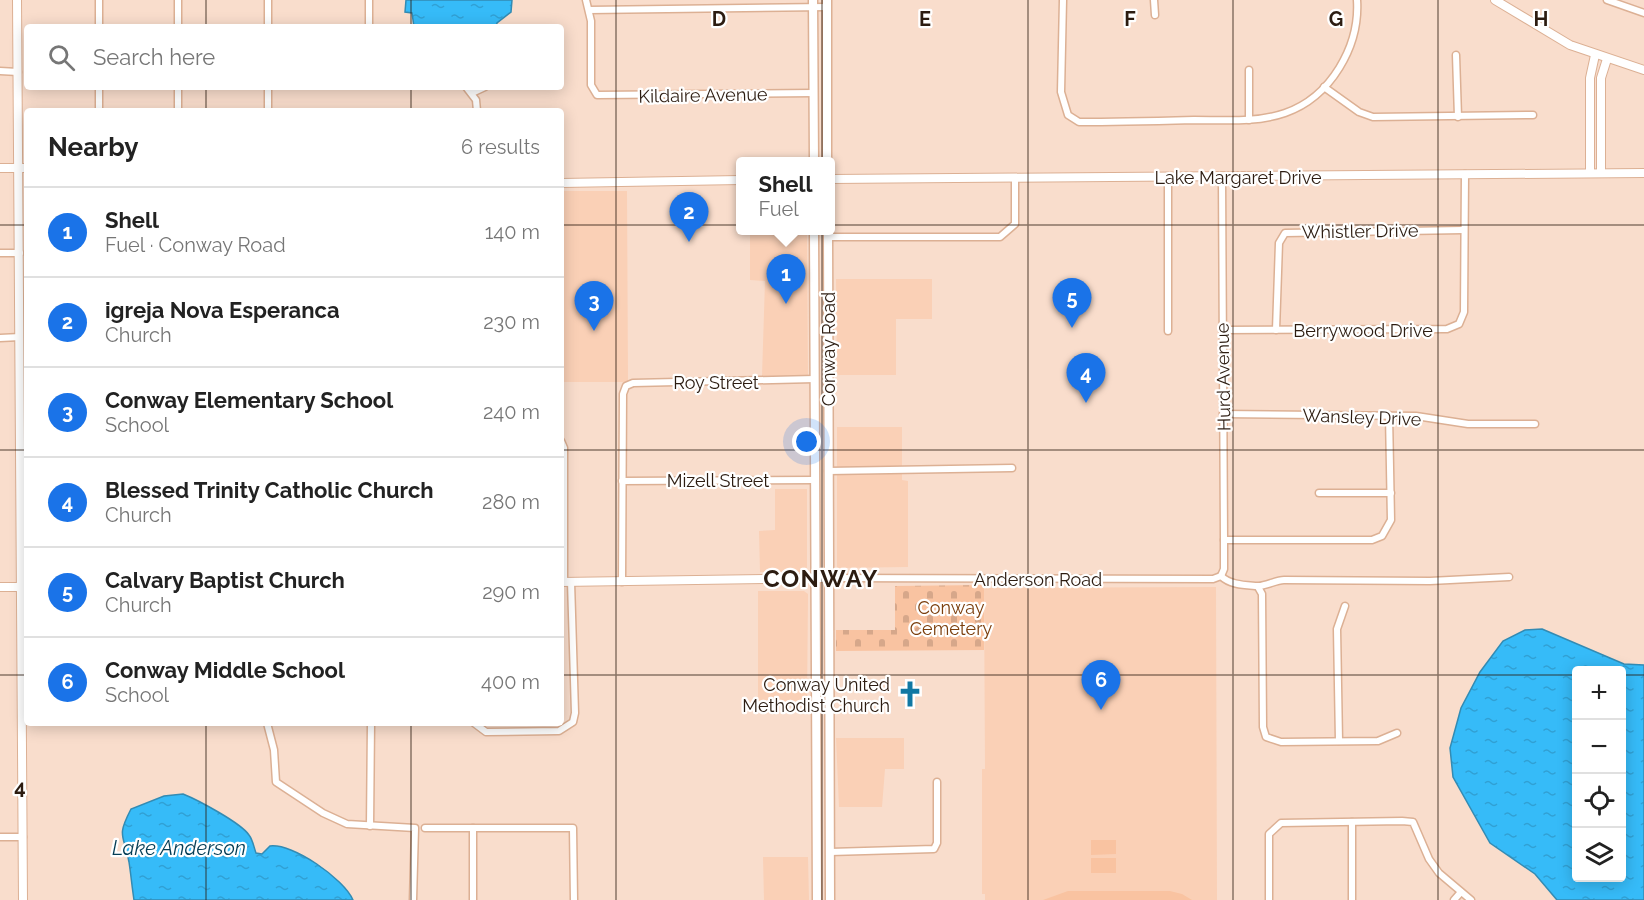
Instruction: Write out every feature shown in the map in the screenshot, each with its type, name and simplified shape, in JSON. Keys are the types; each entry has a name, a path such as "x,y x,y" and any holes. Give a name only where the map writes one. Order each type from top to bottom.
{"main road":[{"path":"813,4 814,157"},
{"path":"827,4 827,157"},
{"name":"Conway Road","path":"814,235 817,900"},
{"name":"Conway Road","path":"828,235 827,578 831,900"},
{"path":"815,440 828,471"},
{"path":"817,809 823,843 830,852"}],"street":[{"path":"18,0 18,72 23,168 20,252 24,587 23,900"},
{"path":"99,0 99,24"},
{"path":"178,0 178,24"},
{"path":"268,0 268,24"},
{"path":"369,0 369,24"},
{"path":"586,0 589,10 827,4"},
{"path":"1063,0 1061,92 1068,115 1079,122 1250,120 1287,112 1304,105 1324,87 1347,55 1354,40 1357,0"},
{"path":"1154,0 1155,15"},
{"path":"1495,0 1548,34 1595,55 1644,70"},
{"path":"1607,0 1644,13"},
{"name":"Kildaire Avenue","path":"589,10 591,85 594,92 602,96 814,93"},
{"path":"1456,55 1458,117"},
{"path":"1590,173 1590,78 1595,55"},
{"path":"1601,173 1602,78 1607,59"},
{"path":"1250,70 1250,120"},
{"path":"0,71 18,72"},
{"path":"1324,87 1359,112 1373,117 1533,115"},
{"path":"99,90 99,108"},
{"path":"177,108 178,90"},
{"path":"268,90 268,108"},
{"path":"469,90 476,108"},
{"path":"472,93 478,90"},
{"path":"0,168 23,168"},
{"name":"Lake Margaret Drive","path":"835,179 1222,178 1644,173"},
{"name":"Berrywood Drive","path":"1222,330 1447,329 1459,324 1464,312 1465,174"},
{"path":"1168,177 1168,331"},
{"path":"835,234 1000,237 1015,224 1015,178"},
{"name":"Hurd Avenue","path":"1221,576 1224,569 1222,178"},
{"path":"564,183 736,180"},
{"name":"Whistler Drive","path":"1276,330 1279,243 1285,232 1463,230"},
{"path":"0,253 20,252"},
{"path":"0,338 20,337"},
{"name":"Roy Street","path":"622,481 623,394 626,386 633,383 815,379"},
{"name":"Wansley Drive","path":"1223,414 1389,415 1416,416 1468,424 1535,424"},
{"path":"1224,540 1372,540 1382,536 1391,520 1389,415"},
{"path":"478,726 486,732 559,731 573,722 575,712 566,582 564,448"},
{"path":"828,471 1012,468"},
{"name":"Mizell Street","path":"622,481 815,480"},
{"path":"622,481 622,582"},
{"path":"1320,493 1391,493"},
{"name":"Anderson Road","path":"566,582 814,578 1213,579 1221,576 1227,582 1258,587 1273,580 1430,581 1509,577"},
{"path":"0,587 24,587"},
{"path":"1258,587 1262,594 1263,727 1266,736 1281,742 1378,741 1397,733"},
{"path":"1339,741 1337,629 1344,606"},
{"path":"815,723 829,728"},
{"path":"268,726 274,750 276,782 323,813 346,824 415,828 413,900"},
{"path":"370,826 371,726"},
{"path":"830,852 934,849 937,843 937,782"},
{"path":"1352,822 1352,900"},
{"path":"1269,900 1269,834 1274,827 1281,823 1352,822 1413,822 1429,859 1439,873 1472,900"},
{"path":"425,828 573,828 574,900"},
{"path":"473,828 473,900"},
{"path":"0,837 22,837"},
{"path":"1454,900 1461,892"}],"shaded area":[{"path":"564,191 627,191 628,382 564,382"},
{"path":"750,235 807,235 808,376 762,376 765,281 750,280"},
{"path":"836,279 932,279 932,319 896,319 896,375 837,375"},
{"path":"837,427 902,427 902,480 908,481 908,567 837,568"},
{"path":"775,489 807,489 807,568 801,572 760,572 759,531 775,530"},
{"path":"1216,587 1217,900 985,900 985,894 982,894 982,769 985,769 984,588"},
{"path":"758,591 804,591 808,594 807,701 758,701"},
{"path":"836,738 904,738 904,769 885,769 882,807 839,807"},
{"path":"763,857 808,857 809,900 764,900"}],"green space":[{"name":"Conway Cemetery","path":"984,585 984,650 836,651 836,630 895,630 895,586"},
{"path":"1091,840 1116,840 1116,854 1091,855"},
{"path":"1091,858 1116,858 1116,873 1091,873"},
{"path":"1068,891 1170,891 1192,900 1043,900"}],"water":[{"path":"406,0 512,0 511,12 497,24 414,24 412,13 405,12"},
{"path":"1542,629 1624,664 1644,665 1644,900 1557,900 1535,874 1490,843 1453,777 1450,748 1461,708 1480,672 1503,641 1525,630"},
{"name":"Lake Anderson","path":"183,794 237,824 252,839 256,853 262,854 270,846 280,847 291,850 317,864 339,882 353,900 134,900 129,862 122,836 126,818 131,809 164,796"}],"place":[{"name":"igreja Nova Esperanca","path":"689,242"},
{"name":"Shell","path":"786,304"},
{"name":"Calvary Baptist Church","path":"1072,328"},
{"name":"Conway Elementary School","path":"594,331"},
{"name":"Blessed Trinity Catholic Church","path":"1086,403"},
{"name":"Conway United Methodist Church","path":"910,694"},
{"name":"Conway Middle School","path":"1101,710"}],"district":[{"name":"CONWAY","path":"821,578"}]}
